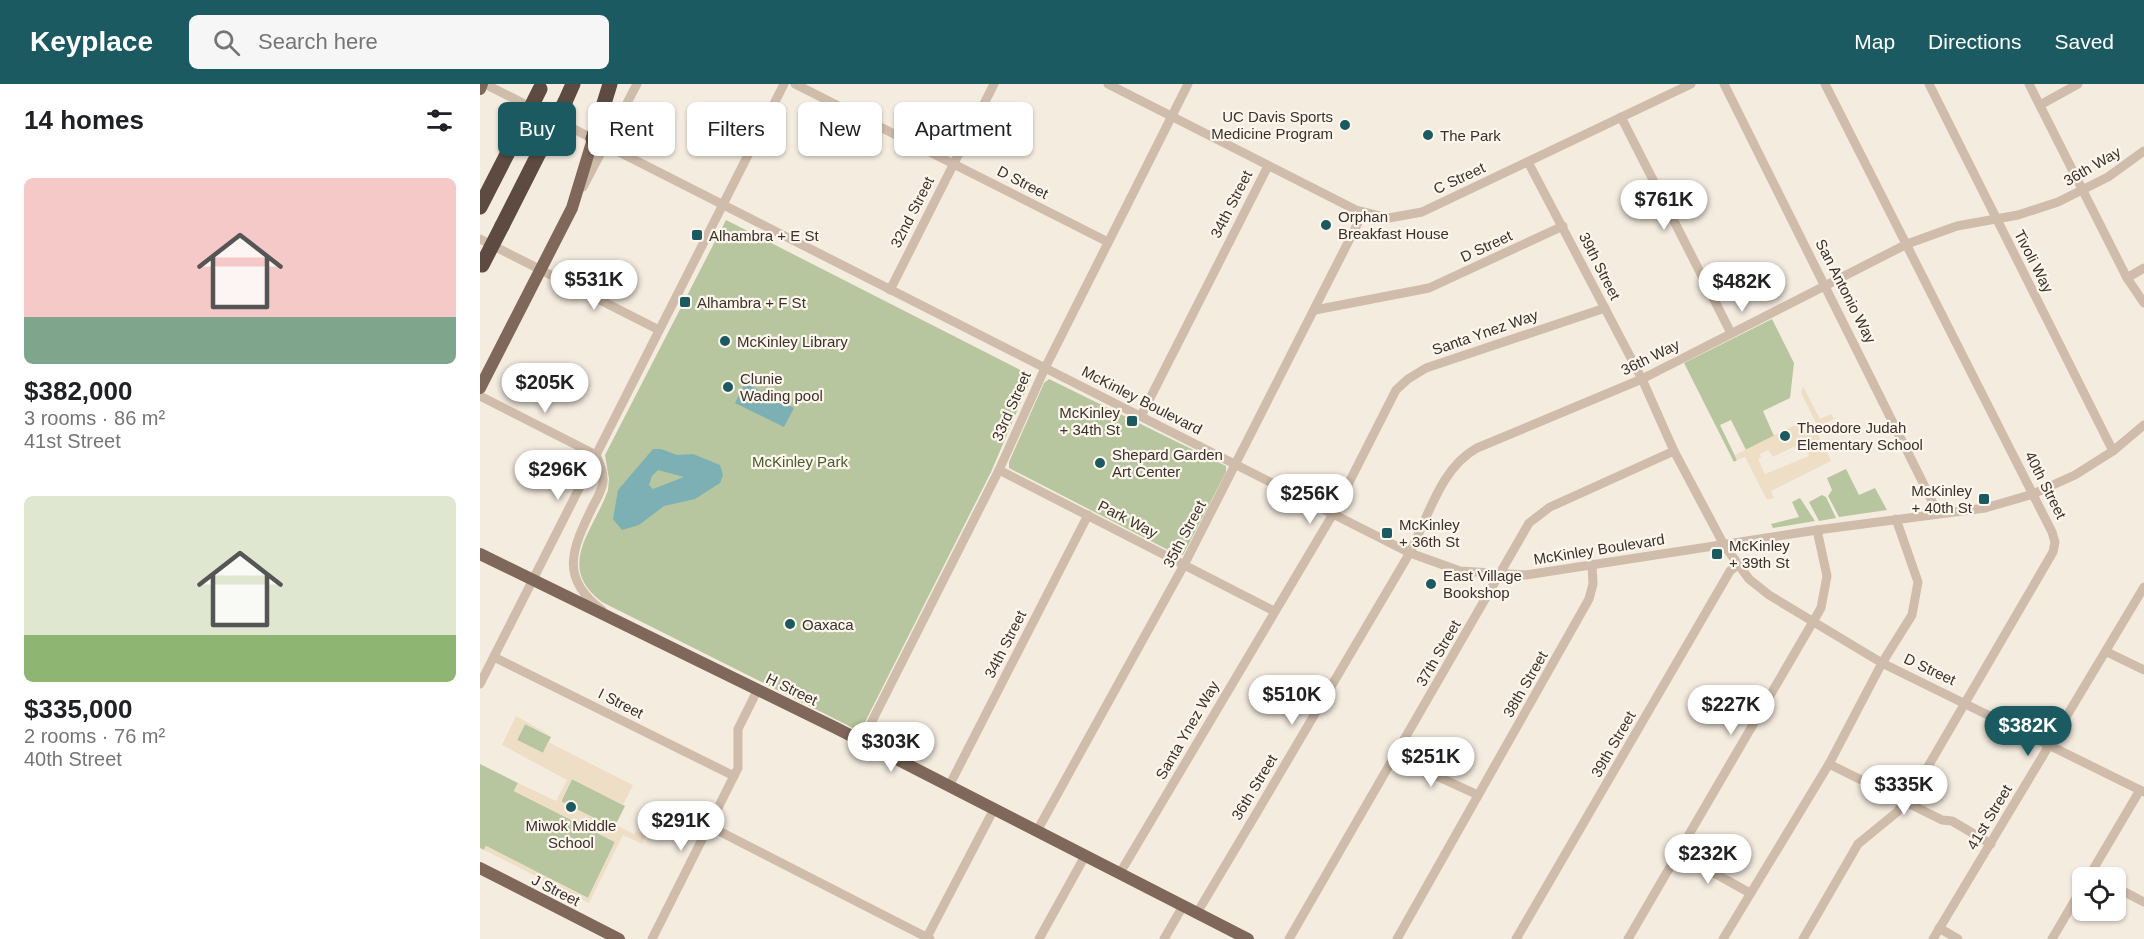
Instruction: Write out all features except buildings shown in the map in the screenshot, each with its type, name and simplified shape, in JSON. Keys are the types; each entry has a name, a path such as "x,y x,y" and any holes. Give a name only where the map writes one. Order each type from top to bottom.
{"highway":[{"path":"481,269 573,84"},
{"path":"607,102 610,84"},
{"path":"480,207 541,87"}],"main road":[{"path":"480,89 483,84"},
{"path":"480,388 572,207 593,156"},
{"name":"H Street","path":"480,554 609,615 862,741 1248,939"},
{"name":"J Street","path":"480,868 620,939"}],"street":[{"name":"McKinley Boulevard","path":"483,84 588,136"},
{"path":"625,102 637,84"},
{"path":"480,684 784,84"},
{"name":"D Street","path":"795,84 1108,242"},
{"name":"32nd Street","path":"890,290 994,84"},
{"name":"C Street","path":"1108,84 1363,213 1389,218 1414,215 1690,84"},
{"name":"33rd Street","path":"862,741 999,470 1045,368 1188,84"},
{"name":"San Antonio Way","path":"1724,84 1938,513"},
{"name":"40th Street","path":"1803,939 1858,844 1906,802 2054,547 2054,537 2033,494 1825,84"},
{"name":"Tivoli Way","path":"1929,84 2113,451"},
{"path":"2029,84 2127,278 2144,303"},
{"path":"2040,105 2078,84"},
{"path":"1621,117 1731,333"},
{"name":"36th Way","path":"1410,553 1447,477 1462,458 1477,448 1641,379 1907,244 1957,226 2034,210 2083,190 2144,151"},
{"name":"McKinley Boulevard","path":"627,156 1410,553 1452,570 1526,575 1818,530 1985,508 2033,494 2075,475 2113,451 2144,425"},
{"name":"39th Street","path":"1528,162 1605,308 1674,451 1724,545"},
{"name":"34th Street","path":"1141,416 1268,166"},
{"name":"35th Street","path":"1037,831 1185,565 1363,213"},
{"name":"D Street","path":"1315,310 1429,288 1563,226"},
{"path":"480,239 659,330"},
{"path":"2127,278 2144,268"},
{"name":"Santa Ynez Way","path":"1120,873 1333,514 1387,403 1408,378 1426,368 1605,308"},
{"path":"480,396 596,455 602,470 602,485 578,536 572,560 581,589 609,615"},
{"name":"37th Street","path":"1289,939 1501,575 1524,530 1539,513 1674,451"},
{"name":"Park Way","path":"999,470 1274,611"},
{"name":"34th Street","path":"949,786 1088,515"},
{"path":"1724,939 1829,764 1882,663 1912,615 1918,582 1916,569 1898,530 1896,519"},
{"path":"1628,939 1814,620 1824,597 1827,576 1818,530"},
{"name":"D Street","path":"1724,545 1737,565 1758,587 1882,663 1966,702 2142,791"},
{"name":"36th Street","path":"1197,913 1410,553"},
{"name":"38th Street","path":"1397,939 1589,599 1593,584 1592,564"},
{"name":"39th Street","path":"1516,939 1730,571 1737,565"},
{"name":"41st Street","path":"1933,939 2144,587"},
{"path":"2107,652 2144,670"},
{"name":"I Street","path":"494,657 734,776"},
{"path":"652,939 734,776 740,760 736,739 738,729 758,689"},
{"path":"1395,757 1479,795"},
{"path":"1829,764 1942,820 1952,821 1991,844"},
{"path":"2097,867 2142,791"},
{"path":"709,826 928,938 994,809"},
{"path":"1678,853 1750,893"},
{"path":"1039,939 1085,856"},
{"path":"2126,893 2144,902"},
{"path":"2052,939 2072,905"},
{"path":"1164,939 1183,906"},
{"path":"1939,928 1958,939"}],"green space":[{"name":"McKinley Park","path":"726,220 1032,376 991,472 863,726 857,730 602,602 588,588 581,575 579,561 582,547 608,490 609,479 605,455"},
{"path":"1772,319 1794,363 1790,398 1763,411 1774,436 1746,450 1731,420 1720,425 1737,460 1734,462 1684,363"},
{"path":"1049,379 1226,466 1226,472 1183,555 1176,554 1009,468 1009,462 1044,383"},
{"path":"1846,469 1859,495 1875,488 1887,510 1839,517 1828,496 1832,490 1827,478"},
{"path":"1822,495 1826,497 1836,518 1819,521 1809,502"},
{"path":"1800,498 1815,521 1773,528 1771,524 1799,517 1792,502"},
{"path":"525,724 551,737 543,753 517,740"},
{"path":"480,764 518,783 514,791 615,842 588,898 486,846 484,850 480,848"},
{"path":"572,779 625,806 614,828 561,802"}],"shaded area":[{"path":"1803,386 1820,419 1831,414 1834,419 1815,428 1831,461 1771,491 1774,498 1767,500 1745,457 1737,460 1735,455 1801,422 1805,430 1817,425 1801,393","holes":["1802,443 1809,456 1765,474 1758,459 1761,457 1760,454 1768,450 1773,457"]},
{"path":"516,716 552,736 525,724 517,740 543,753 548,742 633,785 623,805 572,779 561,801 614,828 616,825 634,834 636,831 646,836 642,844 623,835 589,903 484,850 486,846 588,898 615,842 514,791 518,783 556,801 567,780 502,745"}],"water":[{"path":"745,383 794,408 784,427 735,403"},
{"path":"653,449 661,449 677,455 693,454 720,465 723,475 720,483 695,499 664,506 639,525 622,530 613,519 618,490","holes":["658,470 684,477 653,489 649,485 652,476"]}],"place":[{"name":"UC Davis Sports Medicine Program","path":"1345,125"},
{"name":"The Park","path":"1428,135"},
{"name":"Orphan Breakfast House","path":"1326,225"},
{"name":"Alhambra + E St","path":"697,235"},
{"name":"Alhambra + F St","path":"685,302"},
{"name":"McKinley Library","path":"725,341"},
{"name":"Clunie Wading pool","path":"728,387"},
{"name":"McKinley + 34th St","path":"1132,421"},
{"name":"Theodore Judah Elementary School","path":"1785,436"},
{"name":"Shepard Garden Art Center","path":"1100,463"},
{"name":"McKinley + 40th St","path":"1984,499"},
{"name":"McKinley + 36th St","path":"1387,533"},
{"name":"McKinley + 39th St","path":"1717,554"},
{"name":"East Village Bookshop","path":"1431,584"},
{"name":"Oaxaca","path":"790,624"},
{"name":"Miwok Middle School","path":"571,807"}]}
